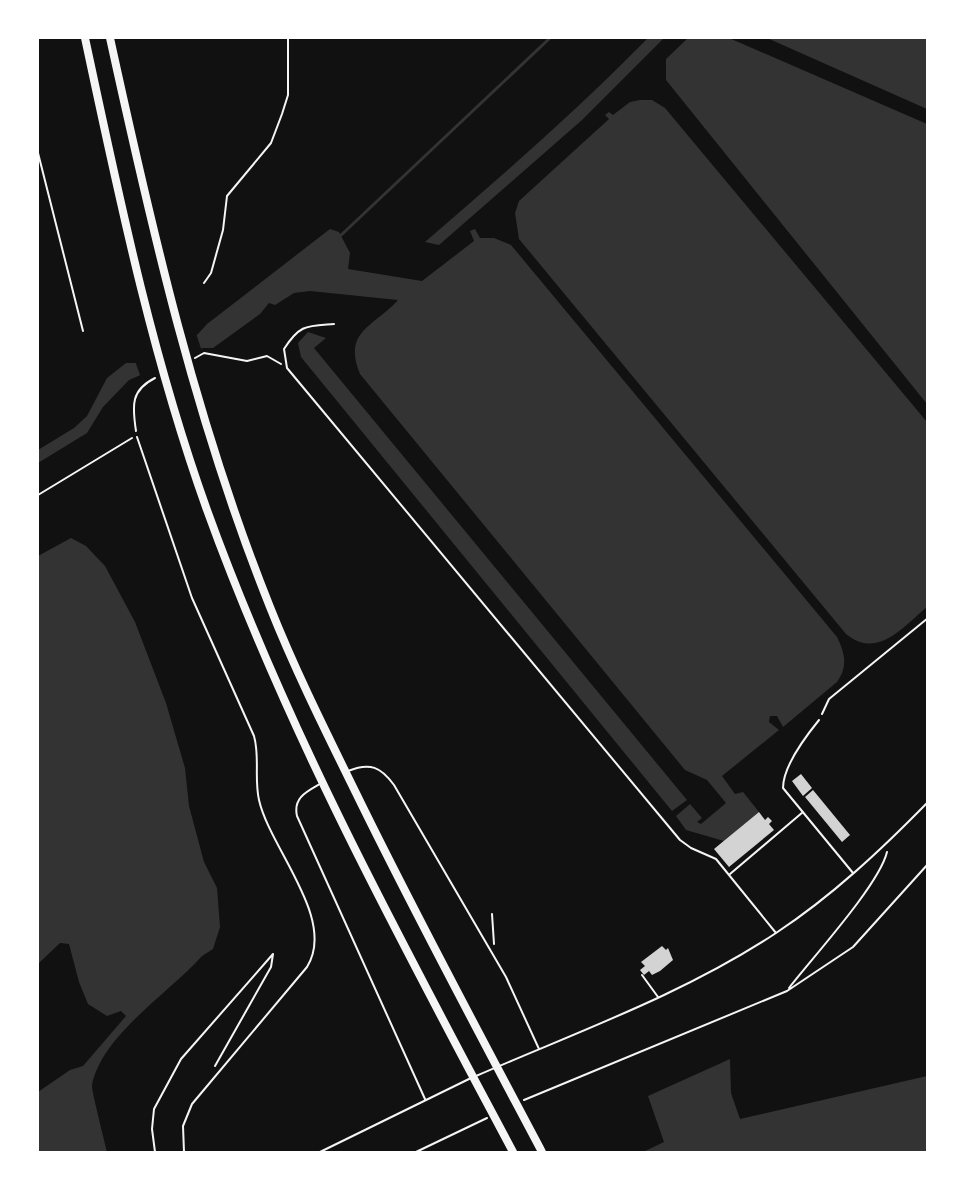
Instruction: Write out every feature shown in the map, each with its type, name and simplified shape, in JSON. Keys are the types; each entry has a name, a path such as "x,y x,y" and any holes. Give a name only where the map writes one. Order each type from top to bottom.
{"highway":[{"path":"85,38 162,376 207,510 279,689 322,783 513,1152"},
{"path":"110,38 181,340 190,362 228,491 269,605 300,678 345,772 542,1152"}],"lane":[{"path":"334,324 304,326 293,335 285,349 287,368 680,840 691,848 716,859 776,933"},
{"path":"137,437 192,598 254,736 258,756 259,799 309,912 316,938 312,958 307,967 186,1114 182,1138 184,1152"},
{"path":"819,720 802,741 783,777 783,788 853,873"},
{"path":"345,772 360,766 373,766 386,774 498,962 538,1049"},
{"path":"322,783 300,797 296,805 297,816 425,1099"},
{"path":"320,1152 425,1099 658,997 776,933 853,873 927,802"},
{"path":"730,874 802,812"},
{"path":"642,975 658,997"}],"path":[{"path":"204,283 211,273 223,230 227,196 270,143 288,95 288,38"},
{"path":"38,153 83,331"},
{"path":"190,362 204,353 248,361 267,356 287,368"},
{"path":"38,495 114,450 127,439 137,437 137,392 140,386 162,376"},
{"path":"819,720 829,699 927,618"},
{"path":"787,991 857,902 884,862 886,843"},
{"path":"555,1085 787,991 853,947 927,864"},
{"path":"489,947 495,943 492,914"},
{"path":"155,1152 152,1129 154,1109 181,1059 273,954 271,967 220,1055 208,1085"}],"shaded area":[{"path":"648,38 664,38 582,120 439,245 425,242 539,142"},
{"path":"688,38 729,38 927,124 927,404 666,80 666,59"},
{"path":"767,38 927,38 927,109"},
{"path":"652,100 665,108 927,422 927,607 889,638 868,644 857,641 846,634 519,239 515,213 519,201 609,119 605,115 609,112 613,115 630,102"},
{"path":"330,229 339,232 350,253 348,269 422,281 474,241 470,231 475,229 480,238 494,238 511,245 837,637 842,649 844,665 837,682 783,727 777,716 770,716 769,722 779,730 722,776 735,794 743,792 759,812 724,841 686,830 676,816 690,804 702,818 697,822 701,824 726,803 707,780 685,770 360,374 355,348 358,339 398,300 310,291 294,293 275,305 269,303 260,314 213,348 203,348 129,380 103,407 87,433 38,463 38,450 74,428 87,416 107,378 126,363 135,363 198,334 207,324"},
{"path":"308,332 326,338 314,348 687,800 672,811 301,357 298,343"},
{"path":"71,538 86,546 105,566 135,622 166,703 185,768 189,806 204,862 217,888 220,927 213,949 202,956 122,1032 98,1067 92,1089 107,1152 38,1152 38,1092 70,1070 83,1066 126,1016 121,1011 107,1016 88,1004 79,982 69,944 60,943 38,964 38,556"},
{"path":"730,1059 731,1093 740,1119 927,1076 927,1152 643,1152 664,1142 648,1096"}],"pier":[{"path":"196,333 202,352 141,378 135,361"}],"building":[{"path":"801,774 812,788 803,796 792,781"},
{"path":"813,790 850,835 842,842 805,797"},
{"path":"759,812 765,820 768,817 772,821 769,824 774,830 729,867 714,849"},
{"path":"662,946 666,950 668,948 673,960 660,971 652,975 649,971 644,975 640,970 645,966 641,962"}],"waterway":[{"path":"338,238 550,38"}]}
